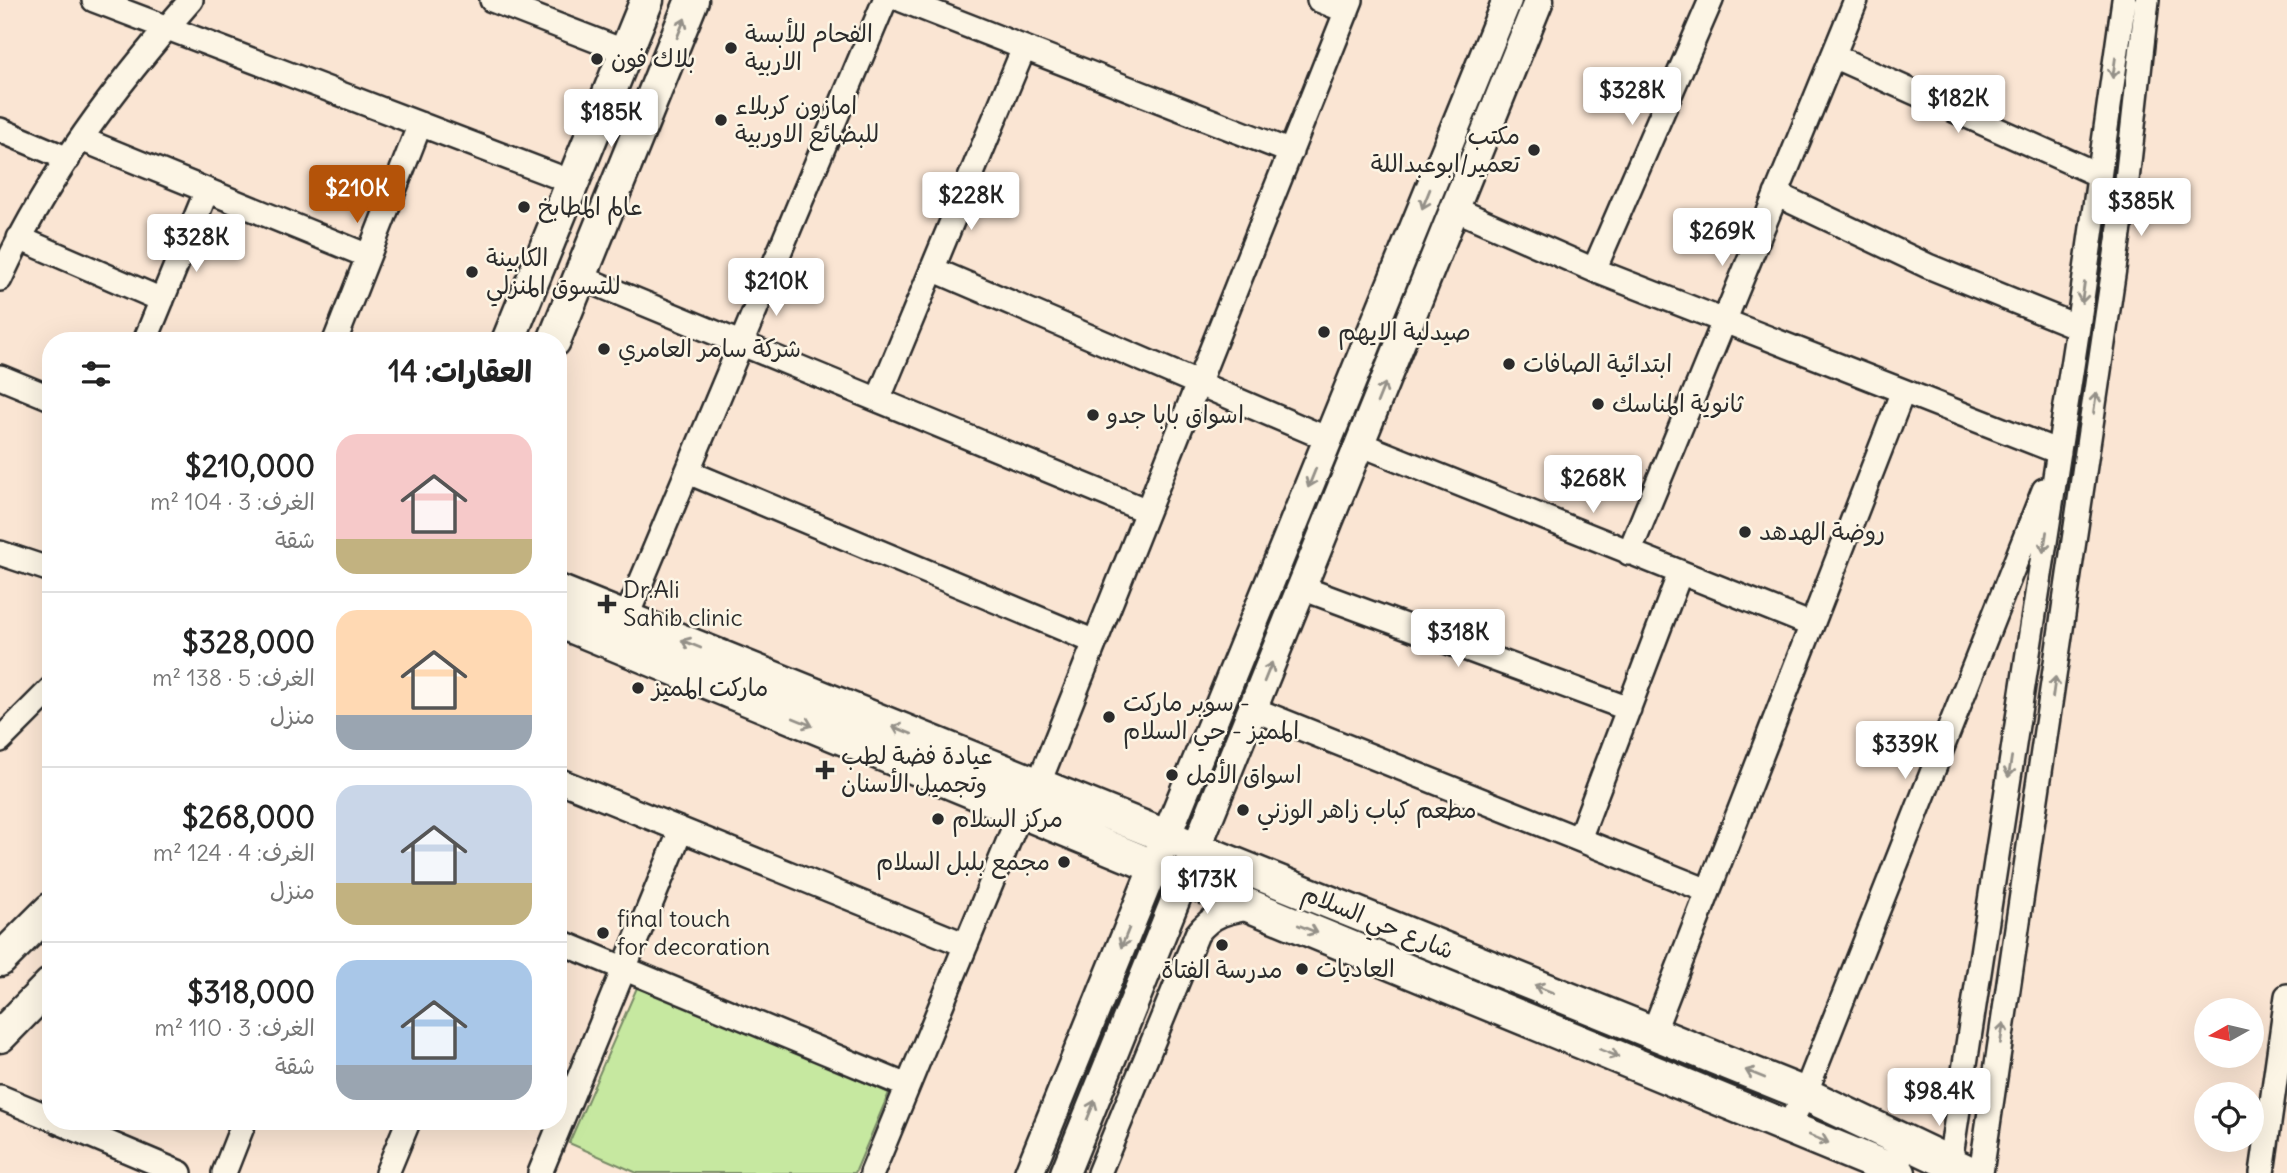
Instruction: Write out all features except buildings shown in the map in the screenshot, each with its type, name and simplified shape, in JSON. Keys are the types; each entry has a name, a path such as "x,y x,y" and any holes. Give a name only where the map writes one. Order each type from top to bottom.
{"main road":[{"path":"512,332 647,0"},
{"path":"558,332 692,0"},
{"path":"600,116 613,135 637,137"},
{"path":"574,177 592,170 600,173 615,191"},
{"name":"شارع حي السلام","path":"567,601 626,618 1113,815 1171,826 1201,836 1653,1033 1805,1094 1886,1156"},
{"path":"567,603 1021,811 1099,844 1149,880 1185,878 1788,1126 1886,1156 1960,1168"},
{"path":"1099,844 1111,831 1113,815"},
{"path":"0,960 42,920"},
{"path":"0,1036 42,993"}],"street":[{"path":"94,0 419,124 574,177"},
{"path":"0,279 19,237 81,139 191,0"},
{"path":"492,0 626,52"},
{"path":"626,618 885,0"},
{"path":"902,0 1291,152"},
{"path":"1038,785 1349,5 1319,0"},
{"path":"1030,1173 1507,0"},
{"path":"1065,1173 1539,0"},
{"path":"1629,553 1856,0"},
{"path":"1980,1173 2127,180 2147,0"},
{"path":"1594,270 1707,1"},
{"path":"1960,1168 2099,175 2118,2"},
{"path":"878,400 1024,48"},
{"path":"1485,54 1491,69 1502,73 1512,68"},
{"path":"1833,56 2099,175"},
{"path":"1475,80 1490,77 1499,84 1501,94"},
{"path":"338,332 419,124"},
{"path":"0,130 68,159"},
{"path":"81,139 368,256"},
{"path":"149,332 206,190"},
{"path":"1776,194 1928,266 2078,327"},
{"path":"1455,209 1594,270 2059,452"},
{"path":"19,237 162,300"},
{"path":"932,269 1328,439"},
{"path":"580,277 1147,511"},
{"path":"0,377 42,394"},
{"path":"1653,1033 1903,391"},
{"path":"1360,444 1812,625"},
{"path":"1788,1126 1805,1094 2059,452"},
{"path":"688,472 1095,642"},
{"path":"0,553 42,567"},
{"path":"1580,839 1680,573"},
{"path":"1302,588 1629,709"},
{"path":"0,740 42,698"},
{"path":"1253,709 1708,891"},
{"path":"567,784 966,945"},
{"path":"872,1173 1021,811"},
{"path":"567,1120 624,968 681,830"},
{"path":"1149,880 1154,889 1166,892 1171,910"},
{"path":"1099,1173 1197,934 1207,920 1218,914 1255,907"},
{"path":"567,945 908,1086"},
{"path":"2262,1173 2287,996"},
{"path":"0,1097 42,1114"},
{"path":"78,1130 180,1173"},
{"path":"224,1173 241,1130"},
{"path":"387,1173 405,1130"},
{"path":"548,1171 563,1130"}],"green space":[{"path":"639,983 889,1093 855,1173 637,1173 569,1143"}],"place":[{"name":"الفحام للأبسة الاربية","path":"731,48"},
{"name":"بلاك فون","path":"597,59"},
{"name":"امازون كربلاء للبضائع الاوربية","path":"721,120"},
{"name":"مكتب تعمير/ابوعبداللة","path":"1534,150"},
{"name":"عالم المطابخ","path":"524,207"},
{"name":"الكابينة للتسوق المنزلي","path":"472,272"},
{"name":"صيدلية الايهم","path":"1324,332"},
{"name":"شركة سامر العامري","path":"604,349"},
{"name":"ابتدائية الصافات","path":"1509,364"},
{"name":"ثانوية المناسك","path":"1598,404"},
{"name":"اسواق بابا جدو","path":"1093,415"},
{"name":"روضة الهدهد","path":"1745,532"},
{"name":"Dr.Ali Sahib clinic","path":"607,604"},
{"name":"ماركت المميز","path":"638,688"},
{"name":"سوبر ماركت - المميز - حي السلام","path":"1109,717"},
{"name":"عيادة فضة لطب وتجميل الأسنان","path":"825,770"},
{"name":"اسواق الأمل","path":"1172,775"},
{"name":"مطعم كباب زاهر الوزني","path":"1243,810"},
{"name":"مركز السلام","path":"938,819"},
{"name":"مجمع بلبل السلام","path":"1064,862"},
{"name":"final touch for decoration","path":"603,933"},
{"name":"مدرسة الفتاة","path":"1222,945"},
{"name":"العاديات","path":"1302,969"}]}
